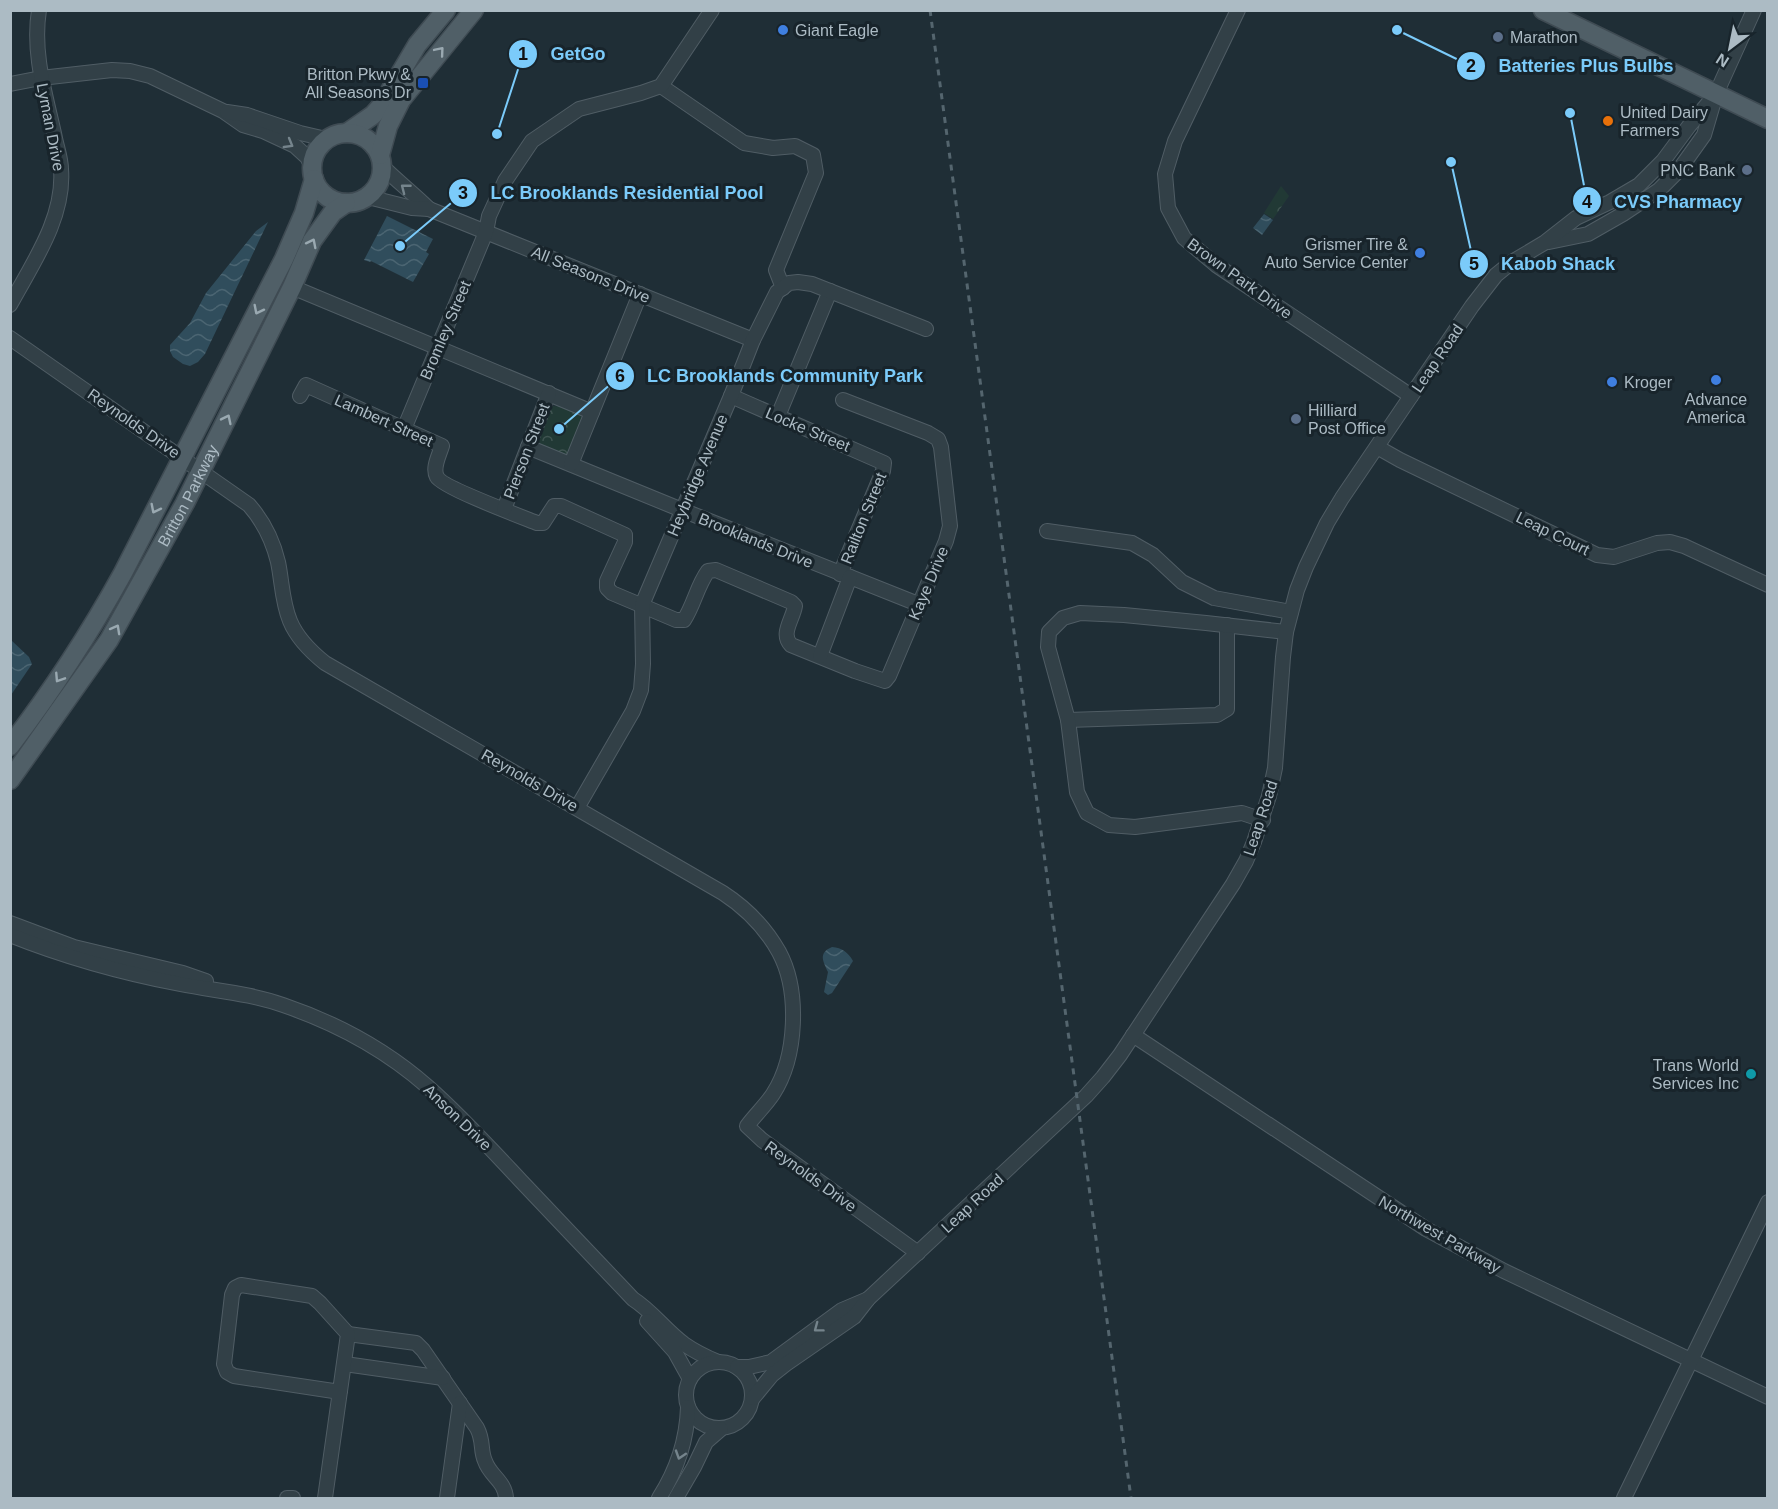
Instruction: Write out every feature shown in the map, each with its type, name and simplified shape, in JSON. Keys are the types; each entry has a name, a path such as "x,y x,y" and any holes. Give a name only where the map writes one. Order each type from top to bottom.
{"main road":[{"path":"347,133 373,115 381,106 417,45 446,10"},
{"path":"381,160 374,146 367,139 357,134 336,134 326,139 314,156 313,172 317,186 329,198 346,203 357,202 376,188 381,178 381,160 388,126 402,100 474,10"},
{"path":"1543,10 1767,119"},
{"name":"Britton Parkway","path":"10,746 52,689 102,611 284,259 304,213 313,172"},
{"name":"Britton Parkway","path":"10,780 110,640 201,471 312,241 333,212 346,203"}],"street":[{"name":"Lyman Drive","path":"10,305 45,240 54,217 60,186 61,169 41,78 38,39 39,10"},
{"path":"712,10 662,86 744,143 773,148 795,146 813,155 816,173 776,270 783,288 798,282 812,284 926,329"},
{"name":"Brown Park Drive","path":"1238,10 1175,141 1165,174 1168,208 1184,238 1216,265 1411,396"},
{"name":"Leap Road","path":"1544,243 1588,234 1659,190 1679,170 1704,135 1716,94 1754,10"},
{"path":"10,84 104,70 130,71 150,76 223,111 243,125 295,146 307,157 313,172"},
{"name":"Bromley Street","path":"404,429 486,232 489,216 505,181 532,141 579,109 662,86"},
{"name":"Leap Road","path":"753,1398 786,1364 854,1317 868,1299 1098,1084 1112,1066 1233,884 1246,861 1263,820 1275,768 1286,632 1297,590 1315,546 1332,515 1472,306 1497,275 1576,218 1639,185 1663,160 1716,94"},
{"path":"223,111 247,115 300,133 326,139"},
{"name":"All Seasons Drive","path":"381,160 402,186 416,195 429,209"},
{"name":"All Seasons Drive","path":"368,196 412,208 429,209 753,340"},
{"path":"292,286 592,412"},
{"name":"Heybridge Avenue","path":"577,808 633,711 641,690 642,605 753,340 773,298 783,288"},
{"path":"778,416 830,291"},
{"path":"571,464 640,294"},
{"name":"Reynolds Drive","path":"10,338 249,505 263,524 271,541 289,620 304,644 325,663 723,893 743,907 759,923 779,951 783,961 792,1005 792,1028 790,1050 784,1071 773,1094 747,1126 762,1140 918,1253"},
{"name":"Lambert Street","path":"300,396 306,385 442,446 434,469 439,481 504,509 537,523 543,523 554,506 561,506 625,535 625,542 608,581 607,588 612,593 676,620 684,620 703,577 708,571 716,570 791,602 795,606 786,633 786,640 791,645 876,680 885,681"},
{"name":"Pierson Street","path":"504,509 549,393"},
{"name":"Locke Street","path":"731,396 884,463"},
{"name":"Kaye Drive","path":"843,400 928,433 938,439 941,447 950,526 946,541 885,681"},
{"name":"Brooklands Drive","path":"528,447 918,604"},
{"name":"Leap Court","path":"1377,447 1597,555 1614,557 1657,543 1671,542 1767,585"},
{"name":"Railton Street","path":"820,656 845,576 884,471 884,463"},
{"path":"1047,531 1132,543 1154,555 1182,582 1214,598 1291,612"},
{"path":"1263,820 1242,813 1135,827 1109,825 1087,813 1077,792 1068,720 1048,647 1049,632 1063,618 1080,613 1124,615 1286,632"},
{"path":"1068,720 1217,715 1227,709 1227,625"},
{"name":"Anson Drive","path":"10,923 74,947 183,973 242,994 280,1004 323,1020 370,1045 412,1074 442,1099 633,1299 646,1308 685,1345 718,1362"},
{"name":"Anson Drive","path":"10,935 101,965 180,984 242,994"},
{"name":"Northwest Parkway","path":"1133,1035 1426,1229 1504,1271 1767,1397"},
{"path":"1624,1498 1767,1202"},
{"path":"340,1392 234,1376 227,1372 224,1364 232,1295 235,1288 242,1285 312,1296 348,1334 416,1343 443,1378 482,1437 485,1461 506,1491 506,1498"},
{"name":"Anson Drive","path":"633,1299 637,1310 675,1352 690,1379"},
{"name":"Leap Road","path":"737,1367 758,1366 771,1362 842,1310 868,1299"},
{"path":"325,1498 348,1334"},
{"path":"659,1498 682,1451 687,1426 686,1397 690,1379 702,1367 724,1362 737,1367 749,1381 753,1398 751,1407 743,1419 730,1427 711,1428 693,1416 688,1407"},
{"path":"345,1364 443,1378"},
{"path":"447,1498 460,1403"},
{"path":"676,1498 706,1442 721,1429"},
{"path":"287,1498 293,1498"}],"green space":[{"path":"1281,186 1289,196 1273,219 1264,213"},
{"path":"553,406 580,414 582,419 570,452 564,455 542,448 537,438 548,409"}],"water":[{"path":"1264,214 1273,220 1262,235 1253,228"},
{"path":"387,216 433,239 426,252 429,254 413,282 371,261 364,260"},
{"path":"268,222 205,354 198,362 190,366 183,364 173,357 170,345 190,323 206,293 256,231"},
{"path":"11,640 29,657 32,664 11,695"},
{"path":"832,947 844,951 853,961 832,993 828,995 824,992 828,972 823,955"}],"railway":[{"path":"930,10 1131,1498"}],"place":[{"name":"Giant Eagle","path":"783,30"},
{"name":"Batteries Plus Bulbs","path":"1397,30"},
{"name":"Marathon","path":"1498,37"},
{"name":"Britton Pkwy & All Seasons Dr","path":"423,83"},
{"name":"CVS Pharmacy","path":"1570,113"},
{"name":"United Dairy Farmers","path":"1608,121"},
{"name":"GetGo","path":"497,134"},
{"name":"Kabob Shack","path":"1451,162"},
{"name":"PNC Bank","path":"1747,170"},
{"name":"LC Brooklands Residential Pool","path":"400,246"},
{"name":"Grismer Tire & Auto Service Center","path":"1420,253"},
{"name":"Advance America","path":"1716,380"},
{"name":"Kroger","path":"1612,382"},
{"name":"Hilliard Post Office","path":"1296,419"},
{"name":"LC Brooklands Community Park","path":"559,429"},
{"name":"Trans World Services Inc","path":"1751,1074"}]}
